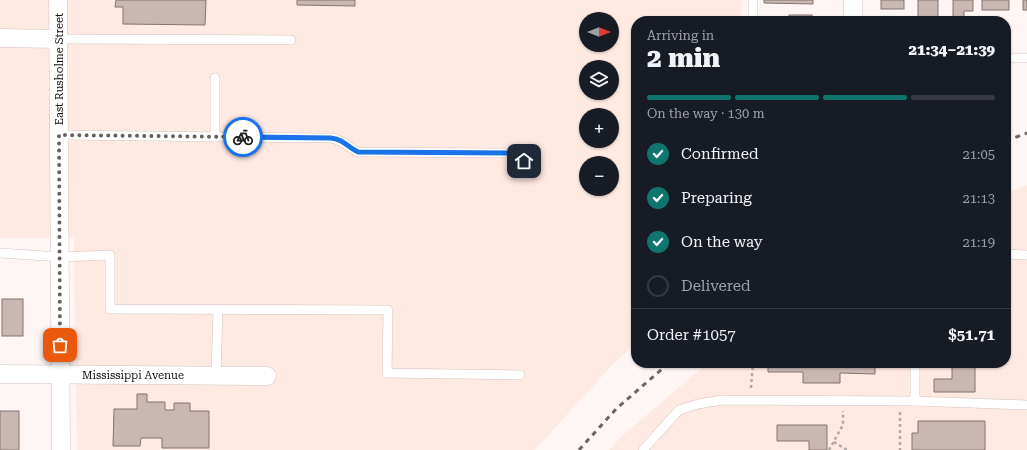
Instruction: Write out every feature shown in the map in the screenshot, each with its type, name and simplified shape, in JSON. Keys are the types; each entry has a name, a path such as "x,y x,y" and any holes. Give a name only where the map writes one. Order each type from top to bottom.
{"street":[{"name":"East Rusholme Street","path":"58,0 61,450"},
{"path":"853,0 853,16"},
{"path":"0,38 58,39"},
{"name":"Mississippi Avenue","path":"0,374 267,376"}],"lane":[{"path":"753,0 753,16"},
{"path":"58,39 291,40"},
{"path":"1011,58 1027,58"},
{"path":"215,78 215,137"},
{"path":"59,135 331,138 340,140 358,152 519,153 529,169"},
{"path":"0,253 60,257 110,255 110,309 388,310 387,373 520,375"},
{"path":"1011,254 1027,255"},
{"path":"216,376 218,310"},
{"path":"915,368 915,401"},
{"path":"643,450 679,410 698,404 722,400 915,401 1027,405"}],"path":[{"path":"750,400 753,368"},
{"path":"829,450 843,425 842,401"},
{"path":"900,401 900,450"},
{"path":"834,442 847,450"}],"shaded area":[{"path":"0,0 741,0 741,16 631,16 631,348 613,364 535,450 77,450 74,238 0,238"},
{"path":"1027,185 1027,450 609,450 623,435 702,368 1011,368 1011,191"}],"building":[{"path":"116,0 206,0 205,25 123,24 123,7 115,7"},
{"path":"297,0 355,0 355,6 297,5"},
{"path":"764,0 813,0 813,4 764,3"},
{"path":"881,0 904,0 904,9 881,9"},
{"path":"918,0 938,0 938,16 918,16"},
{"path":"953,0 973,0 973,11 964,11 964,16 953,16"},
{"path":"982,0 1009,0 1009,10 982,10"},
{"path":"1023,0 1027,0 1027,10 1023,10"},
{"path":"789,15 812,15 812,16"},
{"path":"2,299 23,299 23,336 2,336"},
{"path":"768,368 875,368 875,374 840,373 840,383 803,383 803,372 768,372"},
{"path":"952,368 975,368 975,392 934,392 934,379 952,379"},
{"path":"137,394 147,394 147,402 165,402 165,410 174,410 174,403 190,403 190,411 209,411 209,448 162,448 162,438 141,438 140,446 113,446 114,409 137,409"},
{"path":"0,411 19,411 19,450 0,450"},
{"path":"918,421 985,421 985,450 912,450 912,433 918,433"},
{"path":"777,425 827,425 827,450 809,450 809,441 777,441"}],"railway":[{"path":"1011,139 1027,133"},
{"path":"579,450 616,409 663,368"}],"way so far":[{"path":"60,345 59,135 243,137"}],"route":[{"path":"243,137 331,138 346,143 358,152 519,153 524,161"}]}
